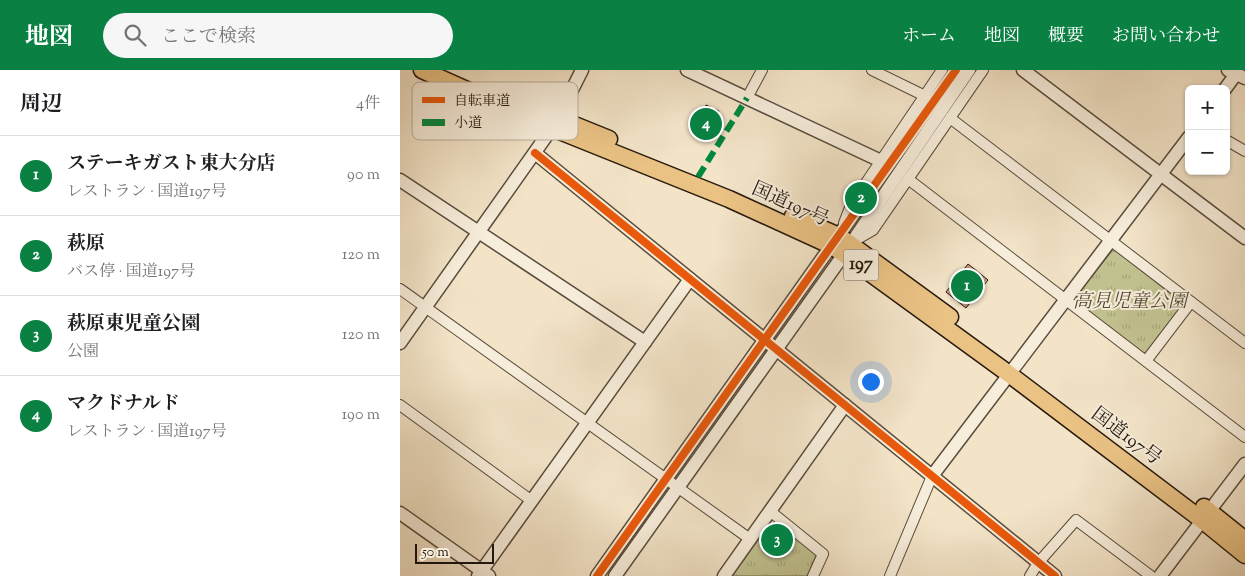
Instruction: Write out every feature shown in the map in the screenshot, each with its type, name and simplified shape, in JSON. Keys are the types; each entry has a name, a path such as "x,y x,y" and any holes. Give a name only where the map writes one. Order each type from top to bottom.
{"highway":[{"name":"国道197号","path":"422,70 452,82"},
{"name":"国道197号","path":"445,70 471,82"},
{"name":"国道197号","path":"578,133 729,200 842,245 1013,370 1206,516 1245,540"},
{"name":"国道197号","path":"1206,516 1245,555"}],"street":[{"path":"576,82 582,70"},
{"path":"687,70 881,161"},
{"path":"747,98 762,70"},
{"path":"872,70 925,96"},
{"path":"842,245 851,205 942,70"},
{"path":"615,576 776,350 842,245 926,122 956,70"},
{"path":"926,122 969,70"},
{"path":"597,576 765,340 842,245 873,230 983,70"},
{"path":"1024,70 1245,238"},
{"path":"1228,85 1236,74"},
{"path":"950,118 1245,343"},
{"path":"400,343 544,140"},
{"path":"890,576 932,476 1185,142"},
{"path":"1230,142 1245,151"},
{"path":"535,153 1055,576"},
{"path":"908,179 1245,437"},
{"path":"400,180 645,342"},
{"path":"400,513 483,574 532,501 690,279"},
{"path":"400,289 750,539"},
{"path":"1146,362 1191,302"},
{"path":"400,405 532,501"},
{"path":"724,576 845,405"},
{"path":"1160,576 1245,464"},
{"path":"770,511 823,554 813,576"},
{"path":"1030,576 1038,562 1076,520 1151,576"}],"green space":[{"name":"高見児童公園","path":"1112,251 1116,251 1181,302 1183,306 1149,352 1144,353 1078,303 1076,297"},
{"path":"776,523 816,555 807,576 730,576 769,524"}],"building":[{"path":"706,105 719,111 710,137 694,130"},
{"path":"968,264 988,280 966,308 946,292"}],"marked path":[{"path":"698,177 747,98"}],"cycle path":[{"path":"597,576 956,70"},
{"path":"535,153 1055,576"}],"place":[{"name":"マクドナルド","path":"706,124"},
{"name":"萩原","path":"861,198"},
{"name":"ステーキガスト東大分店","path":"967,286"},
{"name":"萩原東児童公園","path":"777,540"}]}
